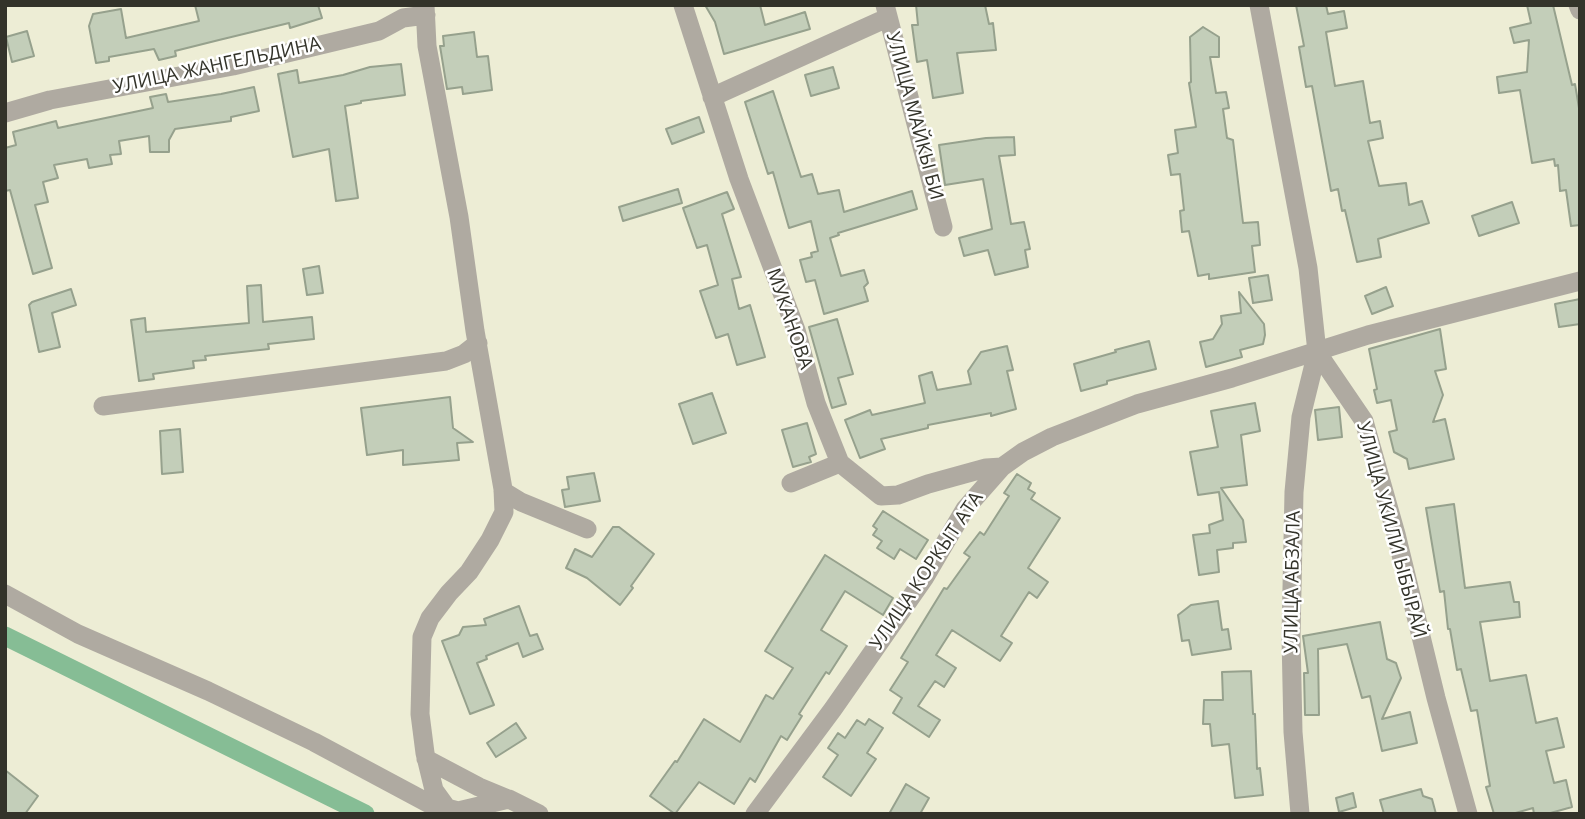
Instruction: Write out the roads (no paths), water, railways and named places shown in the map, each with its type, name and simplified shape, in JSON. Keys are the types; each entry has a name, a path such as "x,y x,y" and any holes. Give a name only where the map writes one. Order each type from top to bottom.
{"street":[{"name":"МУКАНОВА","path":"683,5 739,179 796,330 816,403 840,463 881,496 898,495 986,468 1002,467"},
{"name":"УЛИЦА УКИЛИ ЫБЫРАЙ","path":"1259,5 1308,268 1317,352 1364,421 1468,814"},
{"path":"1578,5 1580,10"},
{"path":"426,10 427,46 455,194 503,491 504,512 469,572 430,618 422,637 420,714 426,759 434,790 447,808"},
{"name":"УЛИЦА ЖАНГЕЛЬДИНА","path":"5,113 50,100 233,66 379,31 426,10"},
{"path":"712,97 886,12"},
{"name":"УЛИЦА МАЙКЫ БИ","path":"886,12 943,227"},
{"name":"УЛИЦА КОРКЫТ АТА","path":"755,814 833,709 917,588 965,509 1002,467 1023,452 1137,404 1232,379 1368,335 1580,281"},
{"path":"103,406 446,361 464,355 478,343"},
{"name":"УЛИЦА АБЗАЛА","path":"1300,814 1293,732 1294,492 1301,417 1317,352"},
{"path":"791,483 840,463"},
{"path":"503,491 521,502 586,529"},
{"path":"5,594 79,634 314,742 428,803 457,811 509,799"},
{"path":"426,759 539,814"}],"waterway":[{"path":"5,636 365,814"}]}
